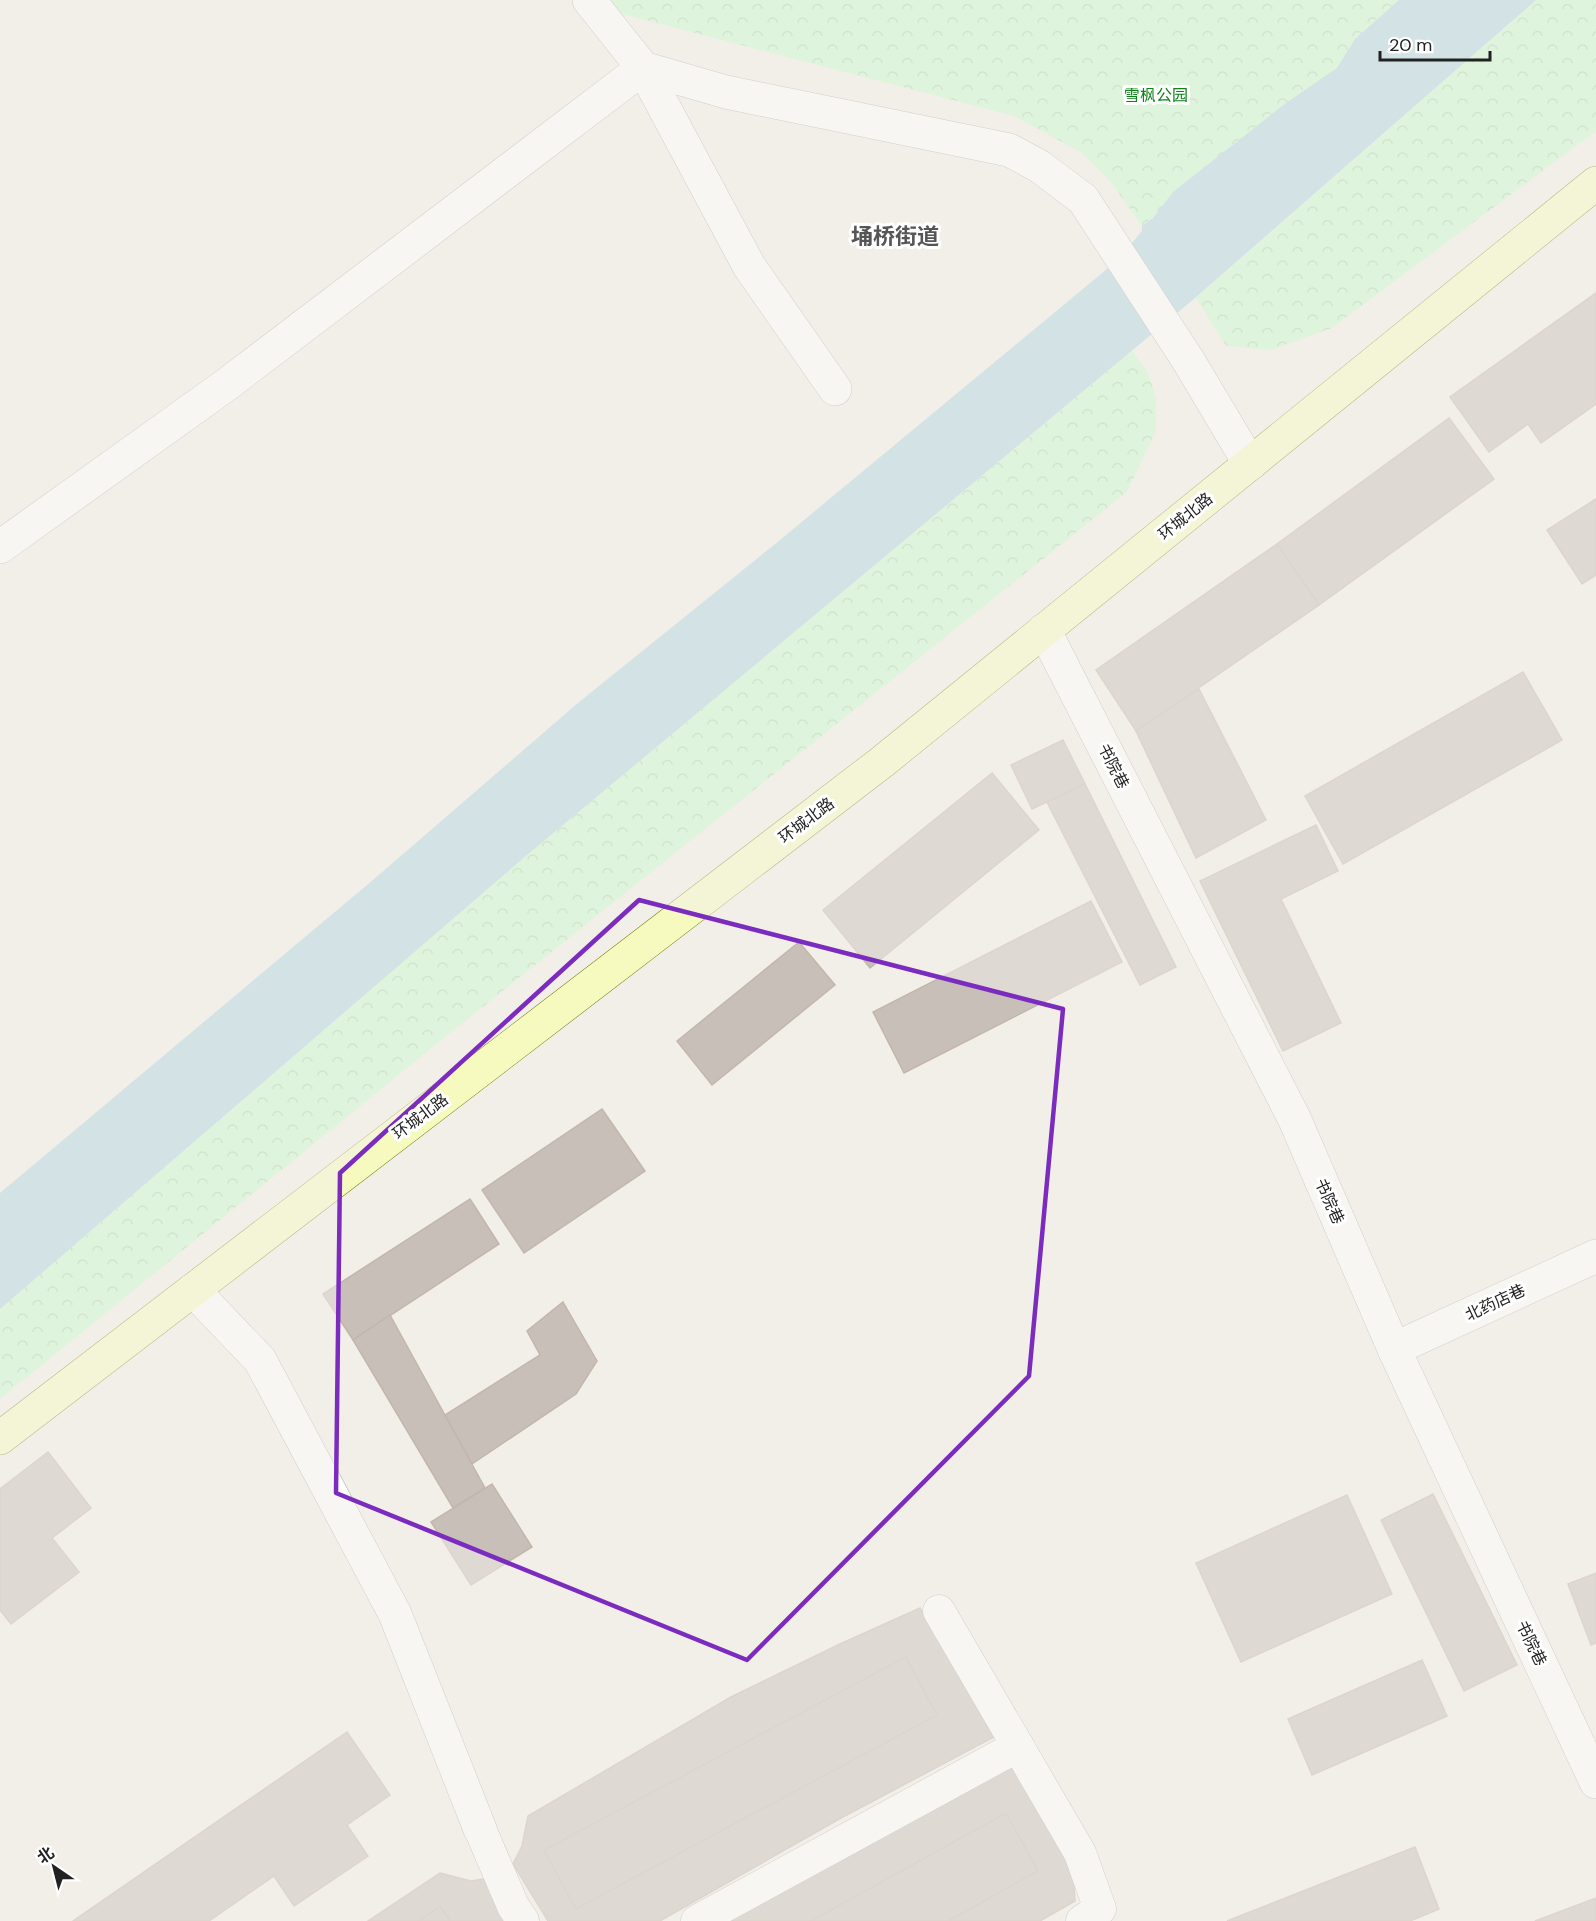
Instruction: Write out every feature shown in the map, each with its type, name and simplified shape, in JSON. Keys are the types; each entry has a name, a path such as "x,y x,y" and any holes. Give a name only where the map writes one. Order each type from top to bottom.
{"main road":[{"name":"环城北路","path":"0,1438 882,762 1596,183"}],"street":[{"path":"589,0 643,68 749,266 835,388"},
{"path":"643,68 726,92 1009,150 1039,165 1083,199 1188,360 1250,464"},
{"path":"0,547 226,385 643,68"},
{"name":"书院巷","path":"1044,630 1295,1120 1394,1349 1596,1782"},
{"name":"北药店巷","path":"1394,1349 1596,1256"},
{"path":"193,1290 260,1360 395,1614 480,1829 513,1906 523,1921"},
{"path":"939,1611 1080,1853 1100,1909 1082,1921"},
{"path":"697,1921 1018,1746"}],"highlighted area":[{"path":"639,900 1063,1009 1029,1376 747,1660 336,1493 340,1173"}],"green space":[{"name":"雪枫公园","path":"596,0 1399,0 1355,39 1330,80 1142,226 1110,181 1082,153 1014,116 603,9"},
{"path":"1536,0 1596,0 1596,131 1332,328 1271,350 1226,346 1196,298"},
{"path":"1132,351 1148,373 1156,398 1156,431 1127,492 455,1029 0,1399 0,1309 527,855"}],"water":[{"path":"1399,0 1536,0 1195,298 527,855 0,1309 0,1193 373,880 578,703 780,540 1119,259 1142,231 1142,226 1153,218 1173,192 1286,103 1337,68 1355,39"}],"building":[{"path":"1596,293 1596,404 1541,443 1528,424 1489,452 1450,397"},
{"path":"1449,418 1494,479 1319,605 1277,544"},
{"path":"1596,499 1596,575 1582,584 1547,530"},
{"path":"1277,544 1319,605 1136,731 1096,670"},
{"path":"1523,672 1562,740 1343,864 1305,796"},
{"path":"1199,689 1266,820 1196,858 1136,731"},
{"path":"1063,740 1085,784 1032,809 1011,765"},
{"path":"992,773 1039,830 870,968 823,910"},
{"path":"1085,784 1176,967 1140,985 1047,802"},
{"path":"1316,825 1338,871 1281,899 1341,1023 1283,1051 1200,881"},
{"path":"1091,901 1122,962 904,1073 873,1012"},
{"path":"799,942 835,985 712,1085 677,1041"},
{"path":"602,1109 645,1171 524,1253 482,1190"},
{"path":"470,1199 499,1244 353,1340 323,1294"},
{"path":"563,1302 597,1361 576,1394 472,1464 445,1415 540,1355 527,1331"},
{"path":"390,1315 485,1488 453,1508 353,1340"},
{"path":"48,1452 91,1508 52,1538 79,1572 11,1624 0,1610 0,1489"},
{"path":"492,1484 532,1547 471,1585 431,1522"},
{"path":"1433,1494 1517,1665 1464,1691 1381,1520"},
{"path":"1347,1495 1392,1594 1241,1662 1196,1563"},
{"path":"1596,1573 1596,1643 1591,1645 1568,1584"},
{"path":"920,1608 994,1737 841,1818 660,1921 548,1921 513,1864 522,1846 528,1816 731,1697"},
{"path":"906,1657 937,1715 576,1909 544,1850"},
{"path":"1422,1660 1447,1716 1312,1775 1288,1719"},
{"path":"347,1732 390,1795 347,1825 368,1856 294,1906 274,1876 209,1921 73,1921"},
{"path":"1013,1763 1072,1857 1075,1901 1040,1921 717,1921"},
{"path":"1006,1813 1038,1871 948,1921 811,1921"},
{"path":"1415,1847 1439,1909 1410,1921 1227,1921"},
{"path":"440,1873 471,1881 489,1878 512,1921 368,1921"},
{"path":"1596,1898 1596,1921 1535,1921"},
{"path":"440,1906 450,1921 419,1921"}],"district":[{"name":"埇桥街道","path":"895,236"}]}
